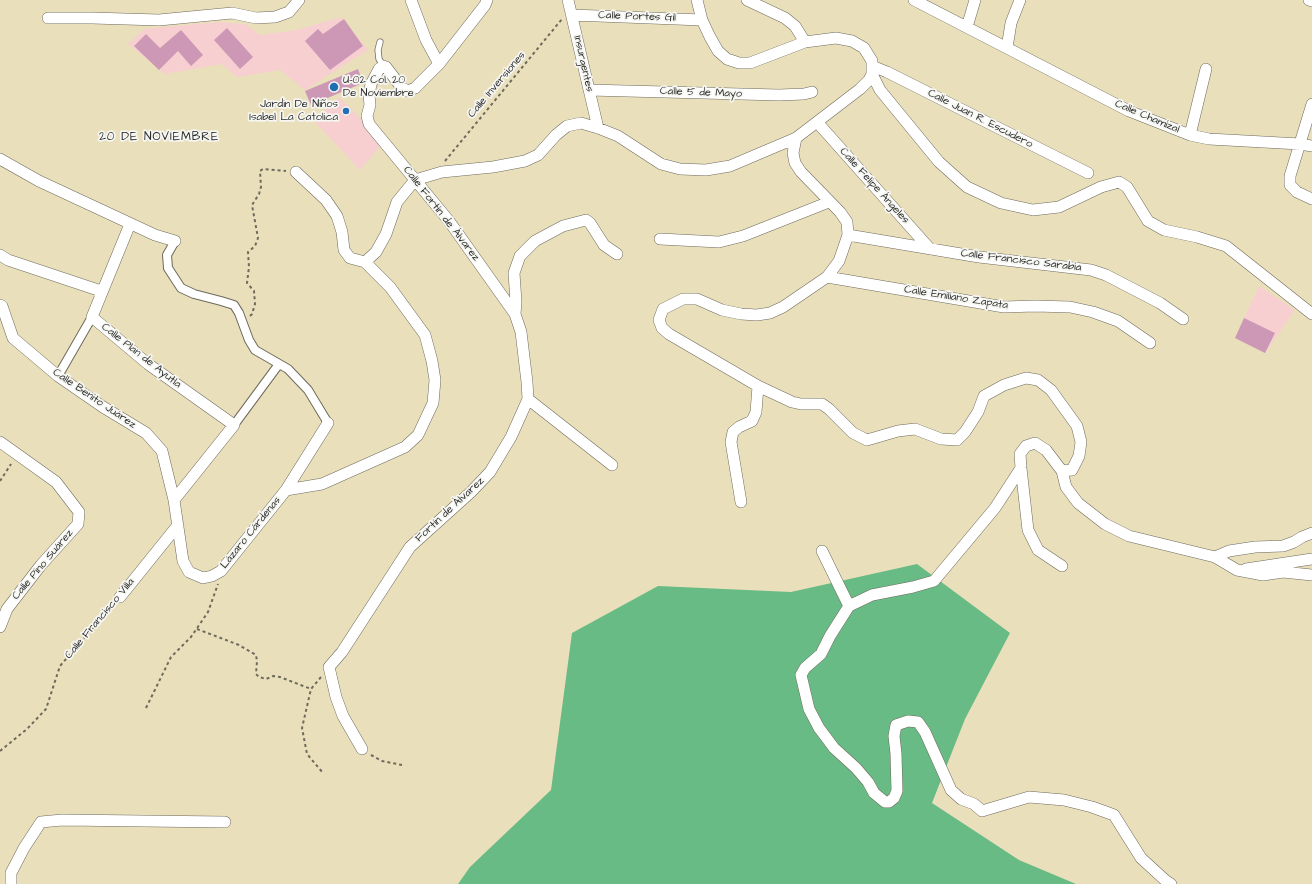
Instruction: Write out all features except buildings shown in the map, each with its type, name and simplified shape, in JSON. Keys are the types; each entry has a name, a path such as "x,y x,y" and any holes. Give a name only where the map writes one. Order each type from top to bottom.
{"street":[{"path":"48,18 159,20 232,13 256,18 275,17 289,12 299,0"},
{"path":"411,0 426,40 439,64"},
{"path":"383,66 390,70 402,88 408,91 415,88 439,64 486,5 487,0"},
{"name":"Insurgentes","path":"568,0 598,128"},
{"path":"366,262 376,252 386,234 397,202 415,180 442,172 493,167 525,161 538,154 567,126 582,123 618,136 661,164 680,169 706,170 730,166 796,138 860,89 869,80 872,70 872,61 864,48 852,41 836,38 805,42 750,63 739,63 727,59 718,51 710,37 702,20 697,0"},
{"path":"747,0 784,18 795,26 805,42"},
{"name":"Calle Chamizal","path":"914,0 1129,111 1190,135 1209,139 1312,146"},
{"path":"967,27 975,0"},
{"path":"1006,48 1011,23 1020,0"},
{"name":"Calle Portes Gil","path":"572,15 702,20"},
{"name":"Calle Fortín de Álvarez","path":"383,66 379,69 371,84 369,95 370,105 366,116 369,124 449,221 515,314"},
{"path":"1190,135 1206,69"},
{"path":"872,70 880,90 939,162 967,186 1001,203 1033,210 1059,207 1101,187 1119,182 1127,187 1148,221 1164,230 1197,237 1226,246 1312,314"},
{"name":"Calle Juan R. Escudero","path":"872,70 887,72 1088,173"},
{"name":"Calle 5 de Mayo","path":"589,90 779,95 804,94 812,92"},
{"path":"1312,104 1290,176 1290,185 1297,192 1312,200"},
{"name":"Calle Felipe Ángeles","path":"817,122 930,249"},
{"path":"796,138 793,153 801,172 840,212 847,222 848,235 838,262 827,277 783,307 770,313 757,315 741,314 722,310 696,299 683,299 663,309 658,320 662,328 669,334 758,386 792,402 801,404 822,404 853,433 867,440 898,431 915,429 941,438 957,440 965,432 978,412 984,396 1004,385 1026,378 1038,380 1051,390 1077,426 1081,442 1079,456 1072,470 1062,471"},
{"path":"0,159 39,182 155,235 175,241 167,255 168,268 181,288 194,294 234,305 239,313 249,340 255,350 288,369 308,390 328,424"},
{"path":"286,490 322,484 405,447 418,435 433,403 435,380 425,335 390,287 366,262 350,258 344,250 342,232 337,216 326,200 296,172"},
{"path":"660,239 719,242 743,236 830,202"},
{"path":"515,314 516,302 514,272 520,256 535,241 563,226 586,220 590,223 604,245 617,254"},
{"name":"Calle Plan de Ayutla","path":"130,224 112,269 101,291 92,317 148,364 234,425"},
{"name":"Calle Francisco Sarabia","path":"848,235 930,249 1091,270 1106,275 1160,303 1183,319"},
{"path":"0,255 8,260 101,291"},
{"name":"Calle Emiliano Zapata","path":"827,277 1004,307 1070,307 1093,312 1118,321 1150,343"},
{"name":"Calle Benito Juárez","path":"0,305 2,306 13,338 58,376 103,407 146,433 158,446 162,451 174,500"},
{"name":"Fortín de Álvarez","path":"329,667 342,652 410,547 471,492 490,472 512,437 528,400 521,332 515,314"},
{"path":"58,376 92,317"},
{"path":"174,500 234,425 279,364"},
{"path":"741,502 731,442 733,432 739,427 752,421 754,417 756,412 758,386"},
{"path":"528,400 612,465"},
{"name":"Lázaro Cárdenas","path":"174,500 183,561 189,572 203,578 212,576 221,571 286,490 328,424"},
{"name":"Calle Pino Suárez","path":"0,442 56,482 79,512 78,524 41,565 7,609 0,627"},
{"path":"1062,566 1038,550 1028,530 1020,468 1020,454 1026,446 1035,443 1046,450 1062,471 1066,487 1078,503 1105,524 1129,536 1215,557 1237,570 1263,575 1283,572 1312,576"},
{"path":"1020,468 995,508 934,581 872,596 849,606 830,636 821,654 805,668 801,676 809,709 819,728 834,748 856,768 868,782 874,793 885,802 889,802 894,798 897,791 894,736 896,725 908,720 918,722 925,732 951,790 961,799 974,804 982,812 1028,797 1064,800 1092,807 1114,815 1142,858 1171,884"},
{"name":"Calle Francisco Villa","path":"120,597 178,526"},
{"path":"1215,557 1229,551 1255,547 1283,546 1312,532"},
{"path":"822,551 849,606"},
{"path":"1237,570 1312,559"},
{"path":"329,667 336,698 343,716 362,749"},
{"path":"11,884 11,873 24,848 41,822 62,820 225,822"}],"lane":[{"path":"380,42 378,50 379,59 383,66"}],"path":[{"name":"Calle Inversiones","path":"442,172 445,160 564,17 572,15"},
{"path":"239,313 249,318 252,314 254,304 254,291 247,283 249,267 248,252 255,246 258,238 252,205 259,194 261,187 260,171 263,169 296,172"},
{"path":"0,481 18,455"},
{"path":"146,708 171,657 191,638 208,612 218,589 221,571"},
{"name":"Calle Francisco Villa","path":"0,751 27,729 46,709 60,666 120,597"},
{"path":"197,629 239,645 256,655 256,674 259,677 266,679 273,676 280,677 311,689"},
{"path":"323,773 307,754 302,728 311,689 329,667"},
{"path":"362,749 382,761 402,765"}],"shaded area":[{"path":"341,17 368,50 305,90 280,70 237,77 222,64 165,74 128,44 144,29 219,22 245,24 260,35 296,30"},
{"path":"339,97 384,142 360,170 314,121"},
{"path":"1259,286 1295,310 1265,353 1235,338"}],"green space":[{"path":"917,564 1010,633 965,719 932,803 1019,860 1076,884 458,884 470,867 551,790 572,633 658,586 791,592"}],"place":[{"name":"U-02 Col. 20 De Noviembre","path":"334,87"},
{"name":"Jardin De Niños Isabel La Catolica","path":"346,111"}],"district":[{"name":"20 DE NOVIEMBRE","path":"159,137"}]}
